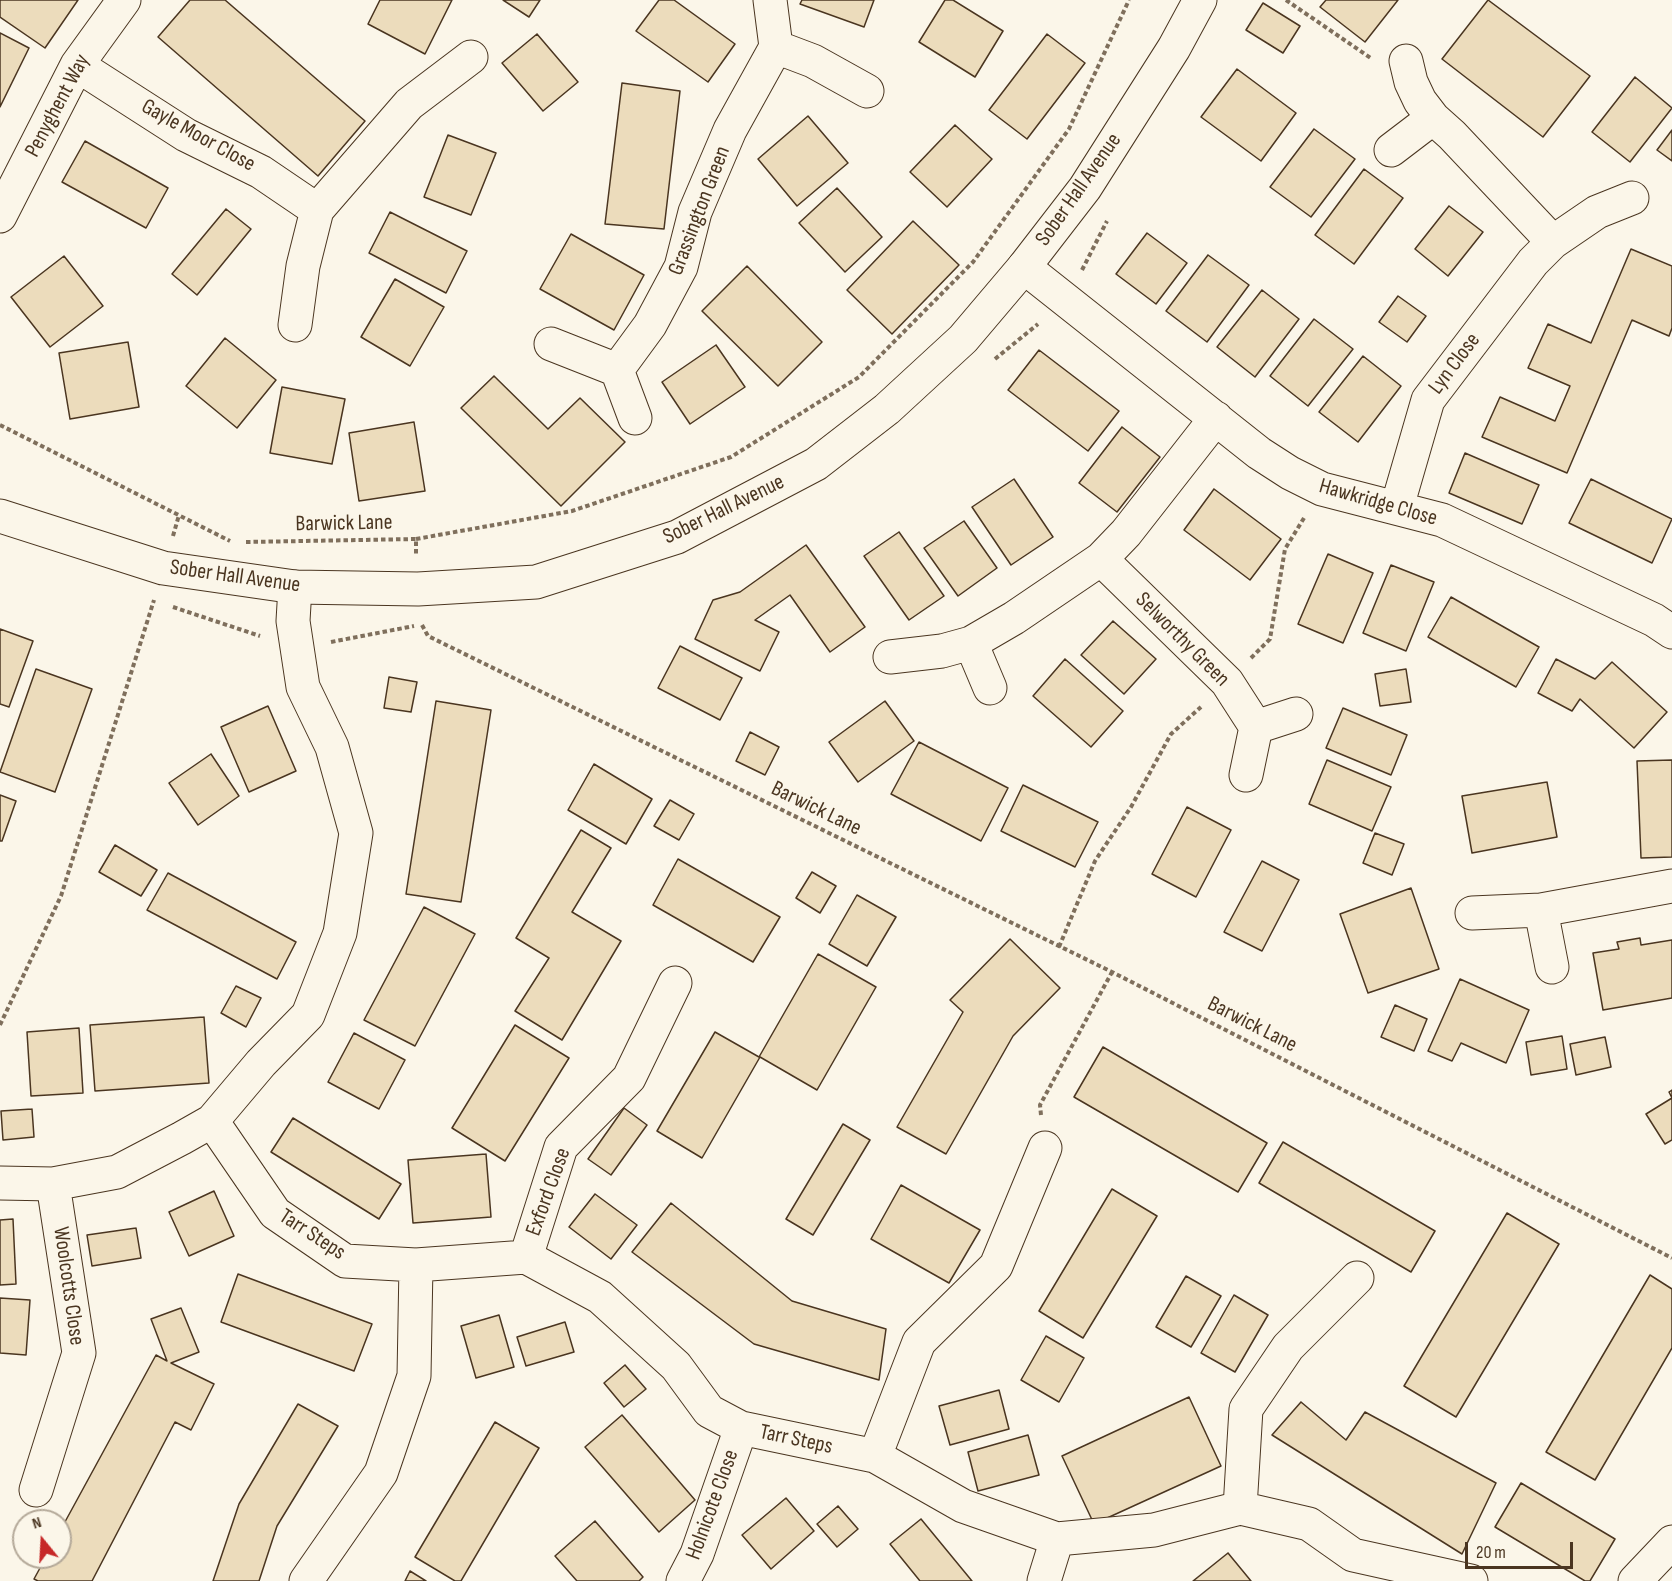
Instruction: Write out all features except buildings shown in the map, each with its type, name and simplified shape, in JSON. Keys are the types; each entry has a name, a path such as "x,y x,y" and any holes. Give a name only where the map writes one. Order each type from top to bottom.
{"street":[{"name":"Penyghent Way","path":"0,216 77,65 124,0"},
{"path":"770,0 776,47 813,61 867,91"},
{"name":"Sober Hall Avenue","path":"0,516 163,568 295,587 418,589 536,582 677,537 816,464 887,409 963,339 1024,267 1085,188 1174,48 1200,0"},
{"name":"Grassington Green","path":"617,370 650,325 681,267 699,202 730,130 776,47"},
{"path":"295,325 303,266 317,210 409,104 471,57"},
{"name":"Gayle Moor Close","path":"77,65 186,135 261,171 317,210"},
{"path":"1409,72 1420,101 1433,118 1552,242"},
{"path":"1391,150 1433,118"},
{"name":"Lyn Close","path":"1396,507 1428,400 1533,262 1552,242 1597,212 1632,198"},
{"name":"Hawkridge Close","path":"1024,267 1275,463 1322,489 1442,520 1654,620 1672,632"},
{"path":"551,344 617,370 635,418"},
{"path":"890,657 942,651 971,643 1014,618 1101,559 1126,533 1216,418"},
{"name":"Selworthy Green","path":"1101,559 1227,682 1256,727"},
{"path":"0,1183 53,1184 117,1172 212,1121 261,1063 308,1015 340,933 356,833 332,747 303,687 293,621 295,587"},
{"path":"971,643 990,688"},
{"path":"1246,775 1256,727 1296,714"},
{"path":"1472,913 1541,910 1672,886"},
{"path":"1541,910 1552,967"},
{"name":"Exford Close","path":"526,1257 561,1147 629,1078 675,983"},
{"name":"Tarr Steps","path":"212,1121 274,1213 345,1261 416,1265 526,1257 600,1298 676,1366 709,1411 741,1428 875,1456 963,1506 1058,1539 1154,1530 1240,1508 1309,1524 1350,1568 1471,1581"},
{"path":"875,1456 918,1342 996,1266 1045,1148"},
{"name":"Woolcotts Close","path":"36,1490 79,1353 53,1184"},
{"path":"306,1581 381,1473 414,1376 416,1265"},
{"path":"1240,1508 1246,1409 1288,1347 1357,1278"},
{"name":"Holnicote Close","path":"683,1581 697,1554 741,1428"},
{"path":"1044,1581 1058,1539"},
{"path":"1635,1581 1672,1542"}],"path":[{"path":"416,539 572,512 730,457 859,377 973,262 1062,139 1129,0"},
{"path":"1286,0 1378,64 1409,72"},
{"path":"0,425 233,542"},
{"path":"1059,947 1095,861 1131,807 1171,734 1270,639 1285,549 1322,489"},
{"path":"0,1025 61,896 179,515"},
{"name":"Barwick Lane","path":"245,542 416,539 422,625 428,636 1112,972 1672,1258"},
{"path":"1045,1148 1040,1105 1112,972"}]}
